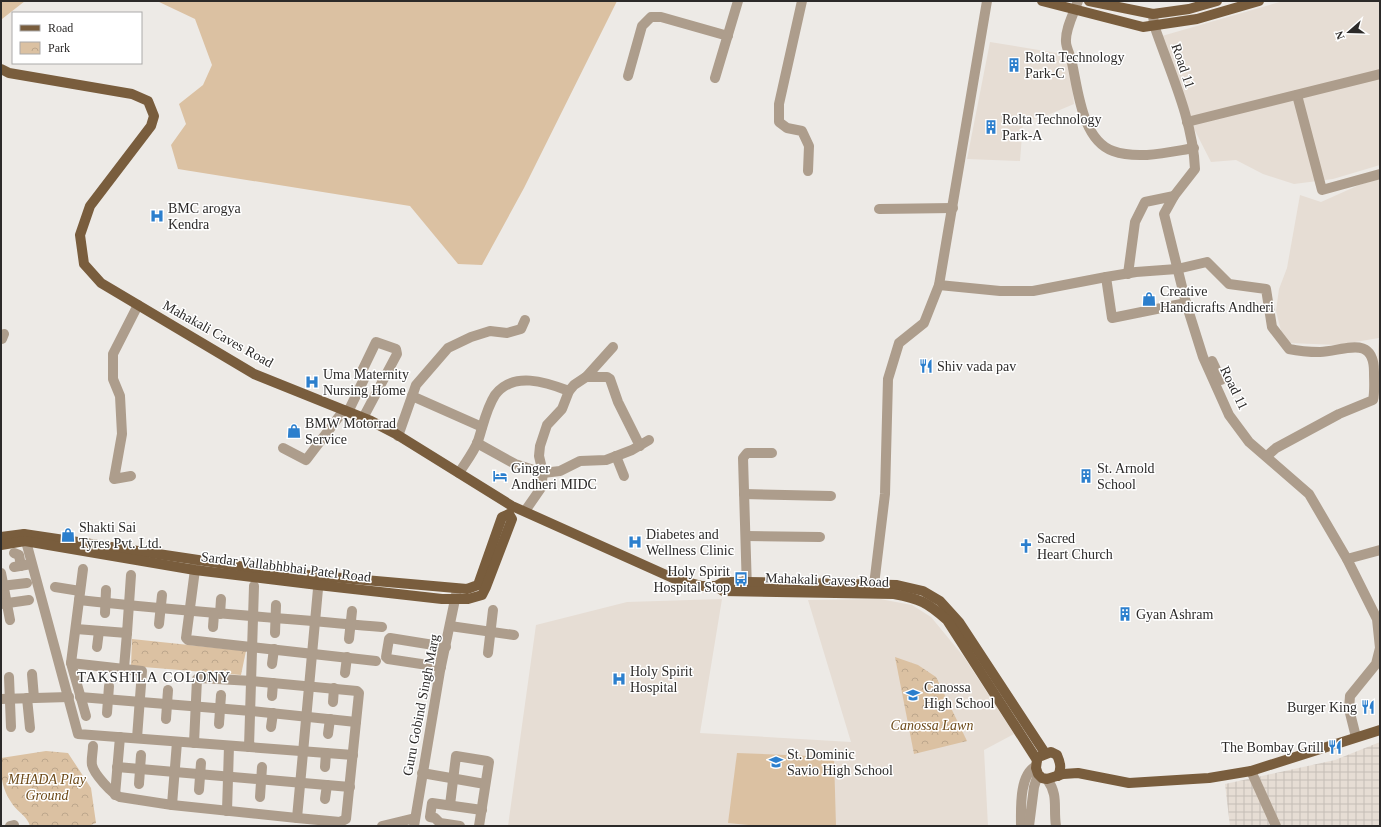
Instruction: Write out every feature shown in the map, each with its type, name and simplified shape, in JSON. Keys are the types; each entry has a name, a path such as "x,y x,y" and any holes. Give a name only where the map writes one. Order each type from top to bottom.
{"main road":[{"path":"1042,1 1076,6 1143,27 1217,14 1259,1"},
{"path":"1089,1 1153,14 1189,9 1217,1"},
{"name":"Mahakali Caves Road","path":"1,69 9,73 132,94 148,100 154,116 151,126 90,206 80,235 84,264 101,283 254,374 363,418 398,436 459,474 510,510 525,511 675,579 702,586 716,586 722,591 747,587 874,585 897,585 924,591 940,601 950,610 1045,753"},
{"name":"Sardar Vallabhbhai Patel Road","path":"1,537 24,538 197,560 318,581 455,599 468,599 482,595 512,519 510,510 502,517 478,585 467,590 457,588 318,581 194,570 24,538 1,545"},
{"name":"Mahakali Caves Road","path":"747,587 894,594 912,597 927,603 946,620 1040,770"},
{"path":"1078,773 1050,752 1045,753 1040,770 1058,776 1078,773 1129,783 1209,778 1251,771 1380,730"},
{"path":"1058,759 1060,771 1058,776"}],"street":[{"path":"715,78 738,1"},
{"path":"802,1 779,104 779,122 787,128 802,131 809,146 808,171"},
{"path":"874,585 885,494 888,379 900,343 924,323 940,285 987,1"},
{"path":"1076,6 1066,42 1070,52 1081,106 1089,127 1099,142 1112,151 1142,155 1194,148"},
{"name":"Road 11","path":"1153,14 1154,25 1187,122 1194,148 1196,169 1174,196 1164,214 1180,269 1186,303 1203,357 1229,415 1248,442 1267,456 1310,494 1347,558 1377,619 1380,648 1376,664 1350,696 1349,709 1356,737"},
{"path":"628,76 642,26 651,17 660,17 728,36"},
{"path":"1187,122 1380,74"},
{"path":"1297,95 1322,190 1380,174"},
{"path":"1128,274 1135,222 1145,202 1174,196"},
{"path":"879,209 953,208"},
{"path":"940,285 1000,291 1033,290 1106,277 1180,269 1206,262 1229,284 1266,289 1272,327 1289,349 1320,352 1353,347 1368,351 1374,362 1373,399 1340,414 1276,448 1267,456"},
{"path":"1180,269 1212,363 1222,380"},
{"path":"1106,277 1112,318 1186,303"},
{"path":"131,476 114,479 122,434 120,396 113,379 113,354 138,305"},
{"path":"398,436 416,385 448,348 471,337 490,331 507,333 521,329 525,320"},
{"path":"282,448 306,460 346,411 364,379 362,371 376,342 396,349 397,354 363,418"},
{"path":"525,511 541,488 543,473 539,456 540,446 547,425 562,409 569,391 574,385 586,377 613,347"},
{"path":"586,377 607,377 610,379 618,402 640,446"},
{"path":"459,474 477,443 482,426 496,395 506,385 520,379 546,384 569,391"},
{"path":"412,396 482,426"},
{"path":"1272,439 1277,443 1280,442 1335,412 1338,411 1340,414"},
{"path":"477,443 515,464 543,473 560,471 580,461 606,460 640,446 649,440"},
{"path":"747,587 744,455 747,453 772,453"},
{"path":"616,456 624,476"},
{"path":"744,494 831,496"},
{"path":"746,536 820,537"},
{"path":"21,567 24,538"},
{"path":"1347,558 1380,550"},
{"path":"14,553 19,555 21,567 69,697 78,734 353,755"},
{"path":"197,560 194,570 186,638 188,640 376,660"},
{"path":"10,620 4,604 1,573 21,567"},
{"path":"83,569 71,663 86,716"},
{"path":"124,668 131,575"},
{"path":"297,818 316,620 318,581"},
{"path":"2,586 27,583"},
{"path":"249,747 254,586"},
{"path":"55,588 106,603 189,612 316,620 382,627"},
{"name":"Guru Gobind Singh Marg","path":"415,822 437,667 441,646 450,626 457,588"},
{"path":"105,613 106,590"},
{"path":"159,624 162,595"},
{"path":"213,627 221,599"},
{"path":"4,604 29,600"},
{"path":"275,633 276,605"},
{"path":"488,653 493,610"},
{"path":"349,639 352,611"},
{"path":"450,626 514,635"},
{"path":"76,629 127,633"},
{"path":"97,647 99,631"},
{"path":"437,667 388,660 386,657 389,639 441,646"},
{"path":"272,664 274,648"},
{"path":"345,673 347,657"},
{"path":"71,663 142,671 137,738"},
{"path":"30,728 32,674"},
{"path":"9,677 5,699 12,727"},
{"path":"93,746 92,763 94,769 115,795 172,805 227,812 344,821 346,818 350,787 358,692 334,688 199,678 197,680 194,743"},
{"path":"272,696 273,683"},
{"path":"107,713 109,686"},
{"path":"333,702 334,688"},
{"path":"166,719 168,690"},
{"path":"219,724 221,695"},
{"path":"5,699 69,697"},
{"path":"80,697 220,708 356,722"},
{"path":"271,727 273,713"},
{"path":"328,734 330,719"},
{"path":"115,795 120,737"},
{"path":"172,805 177,742"},
{"path":"227,812 229,746"},
{"path":"325,767 326,753"},
{"path":"139,784 141,754"},
{"path":"450,805 457,756 489,762 479,826"},
{"path":"198,790 201,763"},
{"path":"117,767 350,787"},
{"path":"260,797 262,767"},
{"path":"1021,826 1027,773 1040,770"},
{"path":"1029,826 1034,787 1040,770"},
{"path":"1040,770 1054,789 1056,826"},
{"path":"1251,771 1276,826"},
{"path":"422,773 485,784"},
{"path":"325,799 327,785"},
{"path":"460,826 440,823 430,816 432,803 482,810"},
{"path":"382,826 415,822"}],"shaded area":[{"path":"1283,1 1380,1 1380,165 1333,179 1294,184 1263,174 1236,160 1211,162 1189,119 1162,36"},
{"path":"990,42 1069,55 1074,104 1043,117 1023,122 1020,161 967,159"},
{"path":"1380,179 1380,400 1374,398 1379,338 1337,345 1289,343 1281,331 1276,311 1279,289 1287,268 1300,195 1321,202 1359,185"},
{"path":"722,599 700,733 851,742 808,600 880,599 912,605 931,617 964,657 1014,734 984,750 988,826 508,826 536,625 627,602"},
{"path":"1380,742 1380,826 1230,826 1225,784 1335,760"}],"green space":[{"path":"1,1 25,1 2,19"},
{"path":"157,1 617,1 524,188 482,265 458,264 410,206 178,169 171,145 186,124 179,104 203,85 212,65 195,19"},
{"path":"132,639 246,651 241,675 131,666"},
{"name":"Canossa Lawn","path":"895,657 918,665 936,677 967,741 914,754"},
{"name":"MHADA Play Ground","path":"46,751 68,753 91,788 96,823 88,826 30,826 25,817 13,805 2,782 1,758"},
{"path":"737,753 834,757 836,826 759,826 728,823"}],"place":[{"name":"Rolta Technology Park-C","path":"1014,65"},
{"name":"Rolta Technology Park-A","path":"991,127"},
{"name":"BMC arogya Kendra","path":"157,216"},
{"name":"Creative Handicrafts Andheri","path":"1149,299"},
{"name":"Shiv vada pav","path":"926,366"},
{"name":"Uma Maternity Nursing Home","path":"312,382"},
{"name":"BMW Motorrad Service","path":"294,431"},
{"name":"Ginger Andheri MIDC","path":"500,476"},
{"name":"St. Arnold School","path":"1086,476"},
{"name":"Shakti Sai Tyres Pvt. Ltd.","path":"68,535"},
{"name":"Diabetes and Wellness Clinic","path":"635,542"},
{"name":"Sacred Heart Church","path":"1026,546"},
{"name":"Holy Spirit Hospital Stop","path":"741,579"},
{"name":"Gyan Ashram","path":"1125,614"},
{"name":"Holy Spirit Hospital","path":"619,679"},
{"name":"Canossa High School","path":"913,695"},
{"name":"Burger King","path":"1368,707"},
{"name":"The Bombay Grill","path":"1335,747"},
{"name":"St. Dominic Savio High School","path":"776,762"}],"district":[{"name":"TAKSHILA COLONY","path":"154,677"}]}
